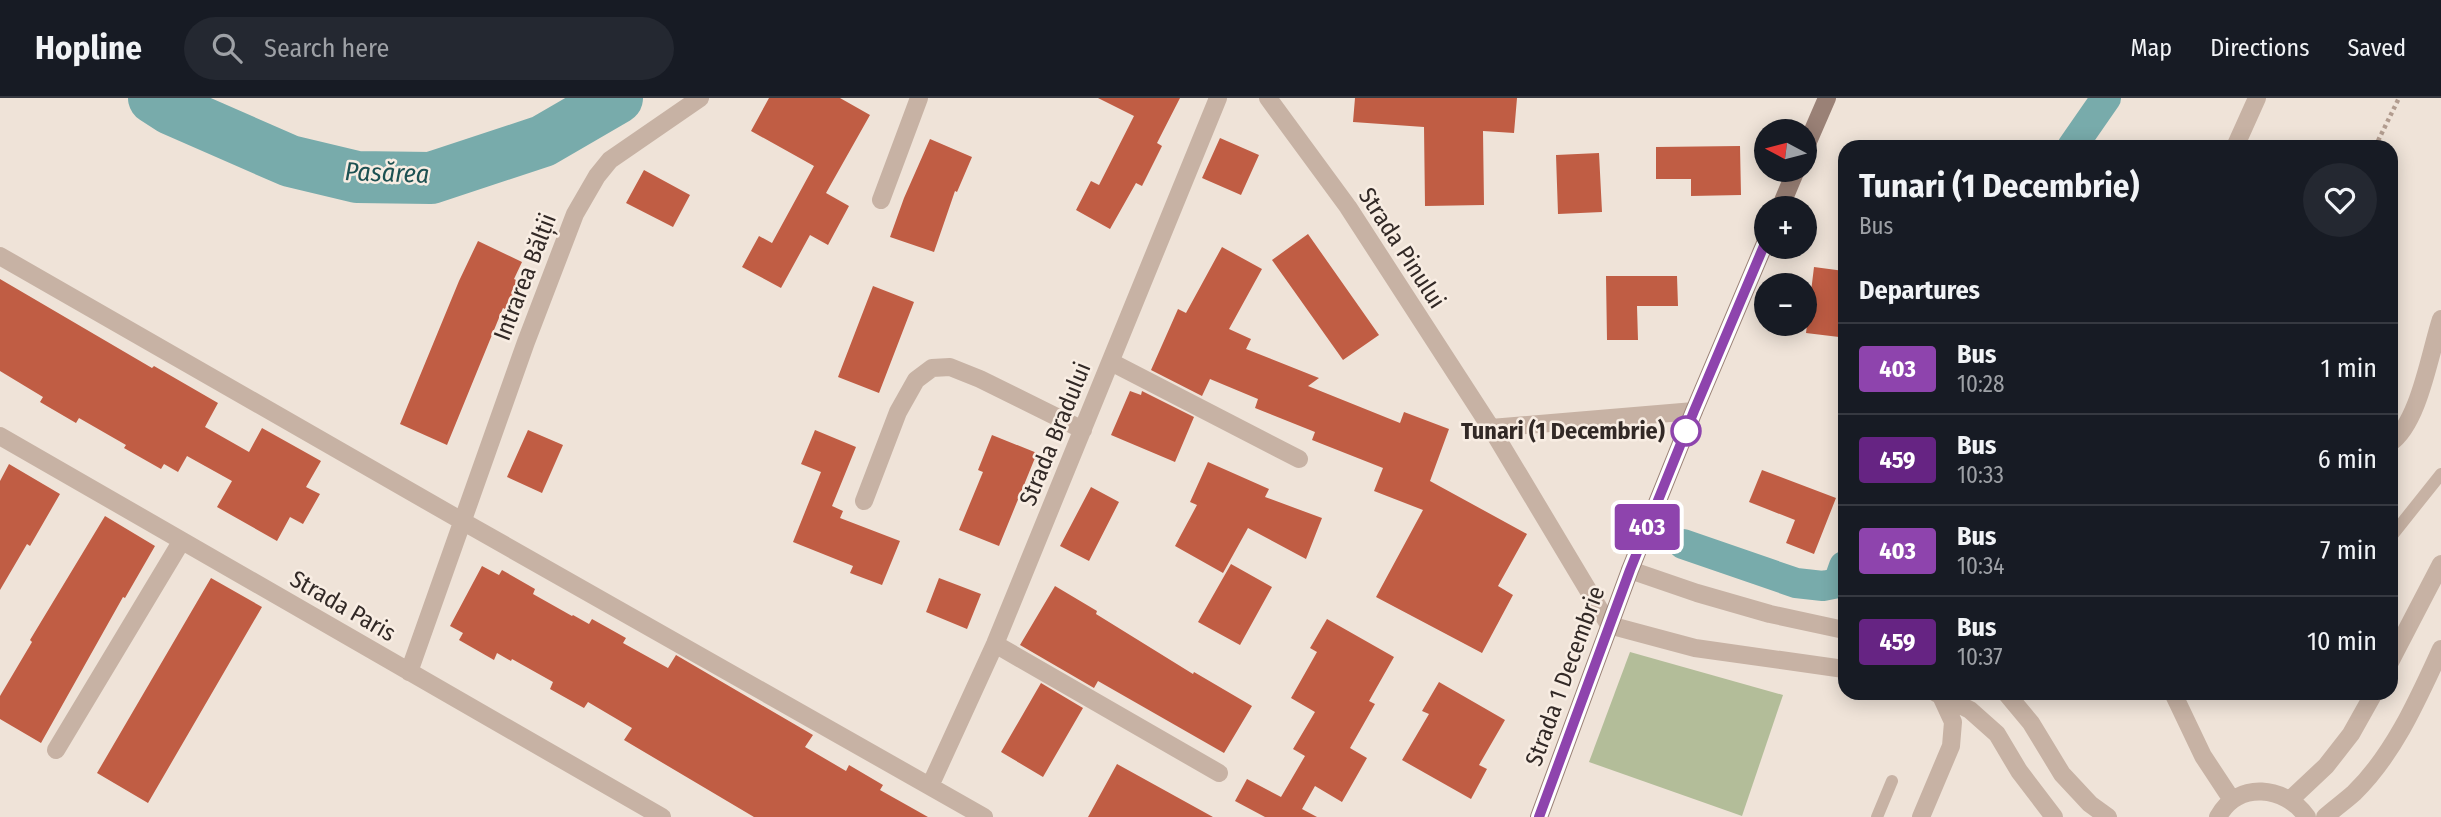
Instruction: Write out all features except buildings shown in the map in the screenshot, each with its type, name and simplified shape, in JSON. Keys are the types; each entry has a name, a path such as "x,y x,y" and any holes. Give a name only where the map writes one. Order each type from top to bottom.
{"main road":[{"path":"1817,121 1827,98"},
{"name":"Strada 1 Decembrie","path":"1539,817 1630,570 1758,259"}],"street":[{"name":"Intrarea Bălții","path":"409,673 526,342 575,214 597,176 610,160 700,98"},
{"path":"881,200 919,98"},
{"name":"Strada Bradului","path":"930,786 995,644 1218,98"},
{"name":"Strada Pinului","path":"1268,98 1348,207 1491,428 1609,625"},
{"path":"2238,140 2257,98"},
{"path":"0,256 984,817"},
{"path":"2398,439 2410,422 2441,319"},
{"path":"1111,362 1299,459"},
{"path":"864,501 898,412 916,380 932,368 950,368 980,379 1083,430"},
{"path":"1491,428 1694,411"},
{"name":"Strada Paris","path":"0,436 663,817"},
{"path":"56,750 181,542"},
{"path":"2398,647 2441,564"},
{"path":"1630,570 1770,614 1838,629"},
{"path":"1609,625 1658,640 1706,650 1838,668"},
{"path":"995,644 1219,773"},
{"path":"2325,817 2354,792 2375,768 2399,733 2441,649"},
{"path":"1921,817 1951,746 1953,722 1942,700"},
{"path":"1951,700 1970,710 1997,734 2019,771 2054,817"},
{"path":"2012,700 2031,723 2062,774 2090,804 2108,817"},
{"path":"2176,700 2203,756 2232,800"},
{"path":"2291,799 2326,766 2351,734 2370,700"},
{"path":"2218,817 2232,800 2246,793 2262,790 2291,799 2307,817"}],"lane":[{"path":"2398,528 2441,474"},
{"path":"1877,817 1892,781"}],"path":[{"path":"2378,140 2399,98"}],"green space":[{"path":"1630,652 1783,695 1742,816 1589,762"}],"waterway":[{"name":"Pasărea","path":"154,98 171,109 290,161 357,177 431,178 543,141 617,98"},
{"path":"2077,140 2106,98"},
{"path":"1683,544 1796,583 1823,586 1838,583"}],"bus line":[{"name":"403","path":"1539,817 1630,570 1758,259"}],"place":[{"name":"Tunari (1 Decembrie)","path":"1686,431"}]}
